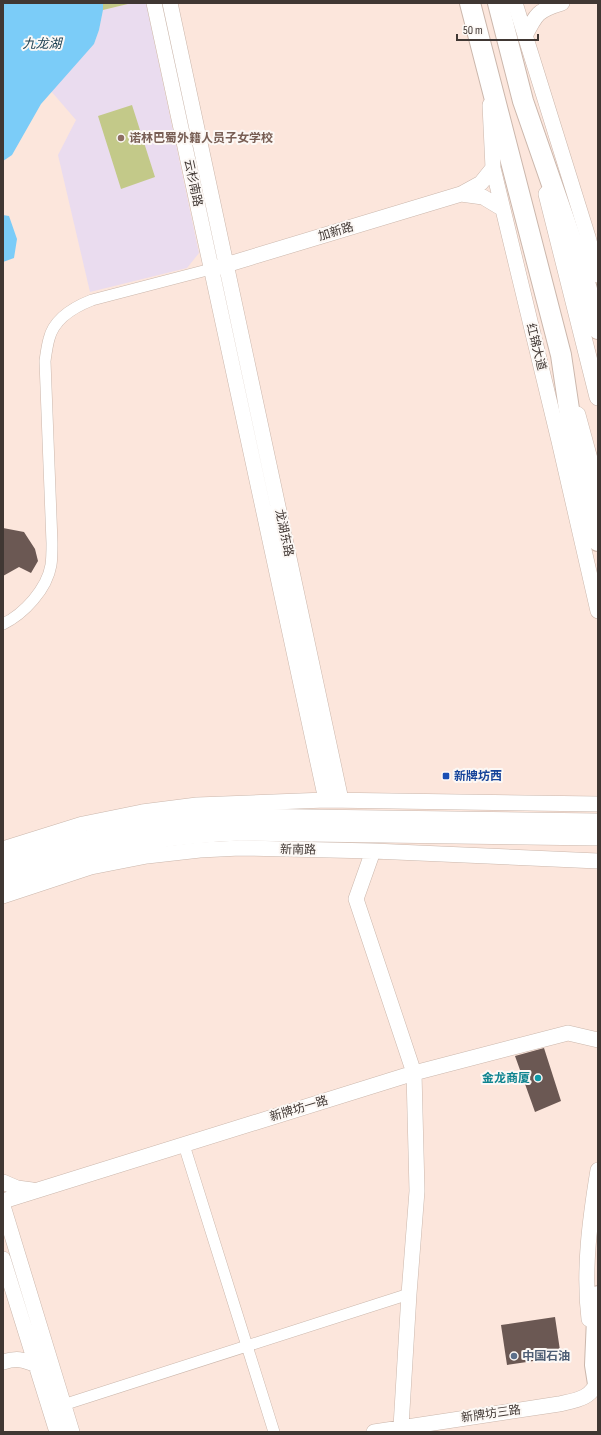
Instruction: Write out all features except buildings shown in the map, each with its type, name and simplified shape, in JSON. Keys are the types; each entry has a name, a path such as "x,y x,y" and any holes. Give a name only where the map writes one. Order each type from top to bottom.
{"highway":[{"name":"红锦大道","path":"470,3 561,355 574,443 598,541"},
{"path":"498,3 523,101 581,268 598,329"},
{"path":"597,1376 598,1296"}],"main road":[{"path":"523,101 598,397"},
{"name":"红锦大道","path":"561,355 598,492"},
{"path":"3,865 85,839 146,826 199,819 245,817 598,822"},
{"name":"新南路","path":"3,881 89,854 146,841 199,834 242,832 598,837"}],"street":[{"name":"云杉南路","path":"154,3 211,269"},
{"name":"云杉南路","path":"170,3 228,265"},
{"path":"515,3 524,36 588,237 598,275"},
{"path":"524,36 534,18 546,8 562,3"},
{"name":"红锦大道","path":"489,80 493,168 598,611"},
{"path":"461,194 481,183 493,168"},
{"name":"加新路","path":"211,269 461,194"},
{"path":"461,194 483,197 503,209"},
{"name":"龙湖东路","path":"228,265 334,800"},
{"path":"3,624 28,606 42,588 50,566 52,543 45,361 49,337 59,320 73,308 92,300 211,269"},
{"name":"龙湖东路","path":"211,269 334,800"},
{"path":"3,848 83,824 142,812 197,804 334,800 591,804 598,796"},
{"name":"新南路","path":"3,896 91,867 147,856 200,850 240,848 373,851 597,862"},
{"path":"373,851 356,899 414,1073 417,1191 401,1427"},
{"name":"新牌坊一路","path":"3,1201 414,1073 568,1033 598,1040"},
{"path":"184,1145 274,1432"},
{"path":"597,1376 588,1308 588,1272 592,1206 598,1170"},
{"path":"3,1182 17,1188 35,1191"},
{"path":"3,1206 72,1432"},
{"path":"3,1259 57,1432"},
{"path":"63,1405 409,1294"},
{"path":"8,1361 22,1350 27,1338"},
{"path":"8,1361 26,1360 36,1365"},
{"name":"新牌坊三路","path":"374,1432 572,1401 584,1397 590,1393 595,1387 597,1376"}],"shaded area":[{"name":"诺林巴蜀外籍人员子女学校","path":"132,3 146,3 199,253 187,268 90,292 58,155 76,120 51,91 94,44 99,30 103,10"}],"green space":[{"path":"103,3 132,3 103,10"},
{"path":"132,105 155,177 121,189 98,116"}],"water":[{"name":"九龙湖","path":"3,3 103,3 103,10 99,30 94,44 41,104 12,155 3,161"},
{"path":"3,215 9,216 17,239 14,258 3,262"}],"place":[{"name":"诺林巴蜀外籍人员子女学校","path":"121,138"},
{"name":"新牌坊西","path":"446,776"},
{"name":"金龙商厦","path":"538,1078"},
{"name":"中国石油","path":"514,1356"}]}
